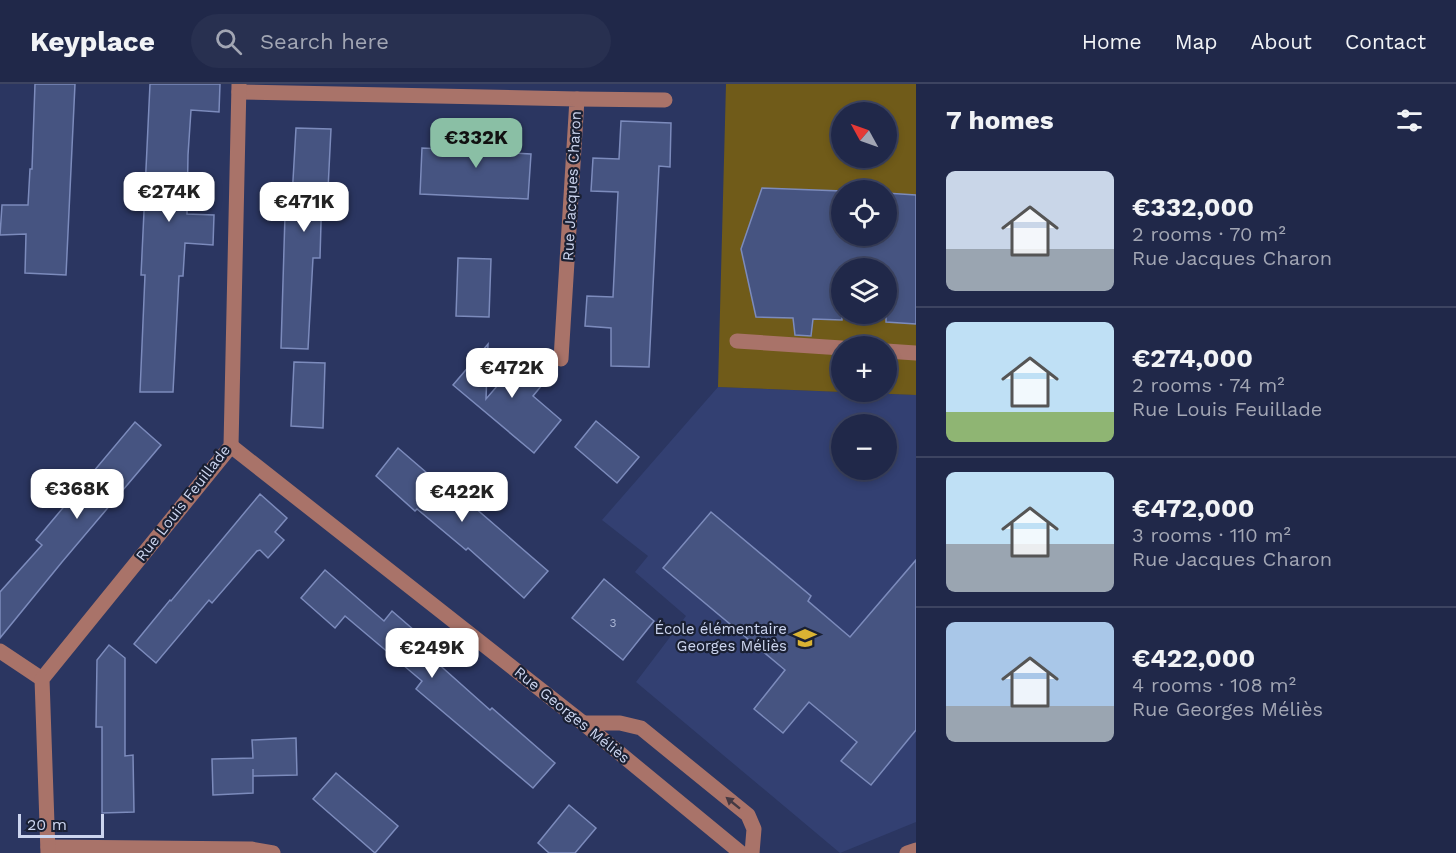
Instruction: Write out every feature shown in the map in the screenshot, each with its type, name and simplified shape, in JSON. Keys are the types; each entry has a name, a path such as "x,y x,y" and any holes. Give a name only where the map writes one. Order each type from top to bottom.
{"street":[{"name":"Rue Jacques Charon","path":"239,88 577,99 561,359"},
{"name":"Rue Louis Feuillade","path":"42,679 231,446 239,88"},
{"path":"577,99 664,100"},
{"path":"737,341 831,347"},
{"path":"897,352 916,353"},
{"name":"Rue Georges Méliès","path":"231,446 583,723 741,853"},
{"path":"0,651 42,679 48,850 251,849 273,853"},
{"path":"583,723 620,723 641,728 748,815 754,829 752,853"},
{"path":"907,853 916,850"}],"shaded area":[{"path":"726,84 916,84 916,395 897,394 897,336 831,336 831,392 718,387"},
{"path":"718,387 831,392 831,402 897,402 897,394 916,395 916,822 840,853 636,682 686,616 635,572 648,556 602,520"}],"building":[{"path":"35,84 75,84 66,275 25,273 26,234 0,235 2,205 28,205 30,169 32,169"},
{"path":"150,84 220,84 219,112 191,110 187,214 214,215 213,245 185,243 183,276 179,276 173,392 140,392 145,275 141,275"},
{"path":"621,121 671,123 670,167 659,166 649,367 611,366 611,328 585,326 587,296 613,297 618,192 591,191 593,158 619,159"},
{"path":"464,124 494,126 494,152 531,154 528,199 420,194 422,148 463,150"},
{"path":"296,128 331,129 328,189 322,189 320,258 313,258 308,349 281,348 285,215 291,215"},
{"path":"762,188 831,191 831,246 897,246 897,194 916,195 916,324 897,323 897,258 831,258 831,320 813,319 811,336 795,335 793,318 756,317 741,249"},
{"path":"458,258 491,259 489,317 456,316"},
{"path":"488,344 486,399 523,356 532,356 551,374 533,396 561,420 534,453 453,385"},
{"path":"294,362 325,363 323,428 291,426"},
{"path":"596,421 639,457 617,483 575,447"},
{"path":"135,422 161,445 0,638 0,592 42,545 36,540"},
{"path":"398,448 456,498 459,494 548,571 524,598 468,548 466,550 417,509 415,511 376,476"},
{"path":"260,494 287,518 275,532 284,540 268,558 260,550 257,551 212,603 209,600 156,663 134,644"},
{"path":"711,512 811,596 808,601 850,637 916,560 916,730 871,785 841,761 857,742 809,702 783,733 754,709 785,670 663,568"},
{"path":"325,570 384,621 392,611 422,637 416,644 490,710 492,708 555,763 533,788 416,689 422,681 345,616 335,628 301,598"},
{"path":"604,579 654,621 623,660 572,618"},
{"path":"109,645 125,658 125,756 133,755 134,812 102,813 102,727 96,727 97,660"},
{"path":"296,738 297,775 253,776 253,793 213,795 212,759 253,758 252,740"},
{"path":"336,773 398,826 375,853 313,799"},
{"path":"569,805 596,828 575,853 549,853 538,843"}],"place":[{"name":"École élémentaire Georges Méliès","path":"805,638"}]}
